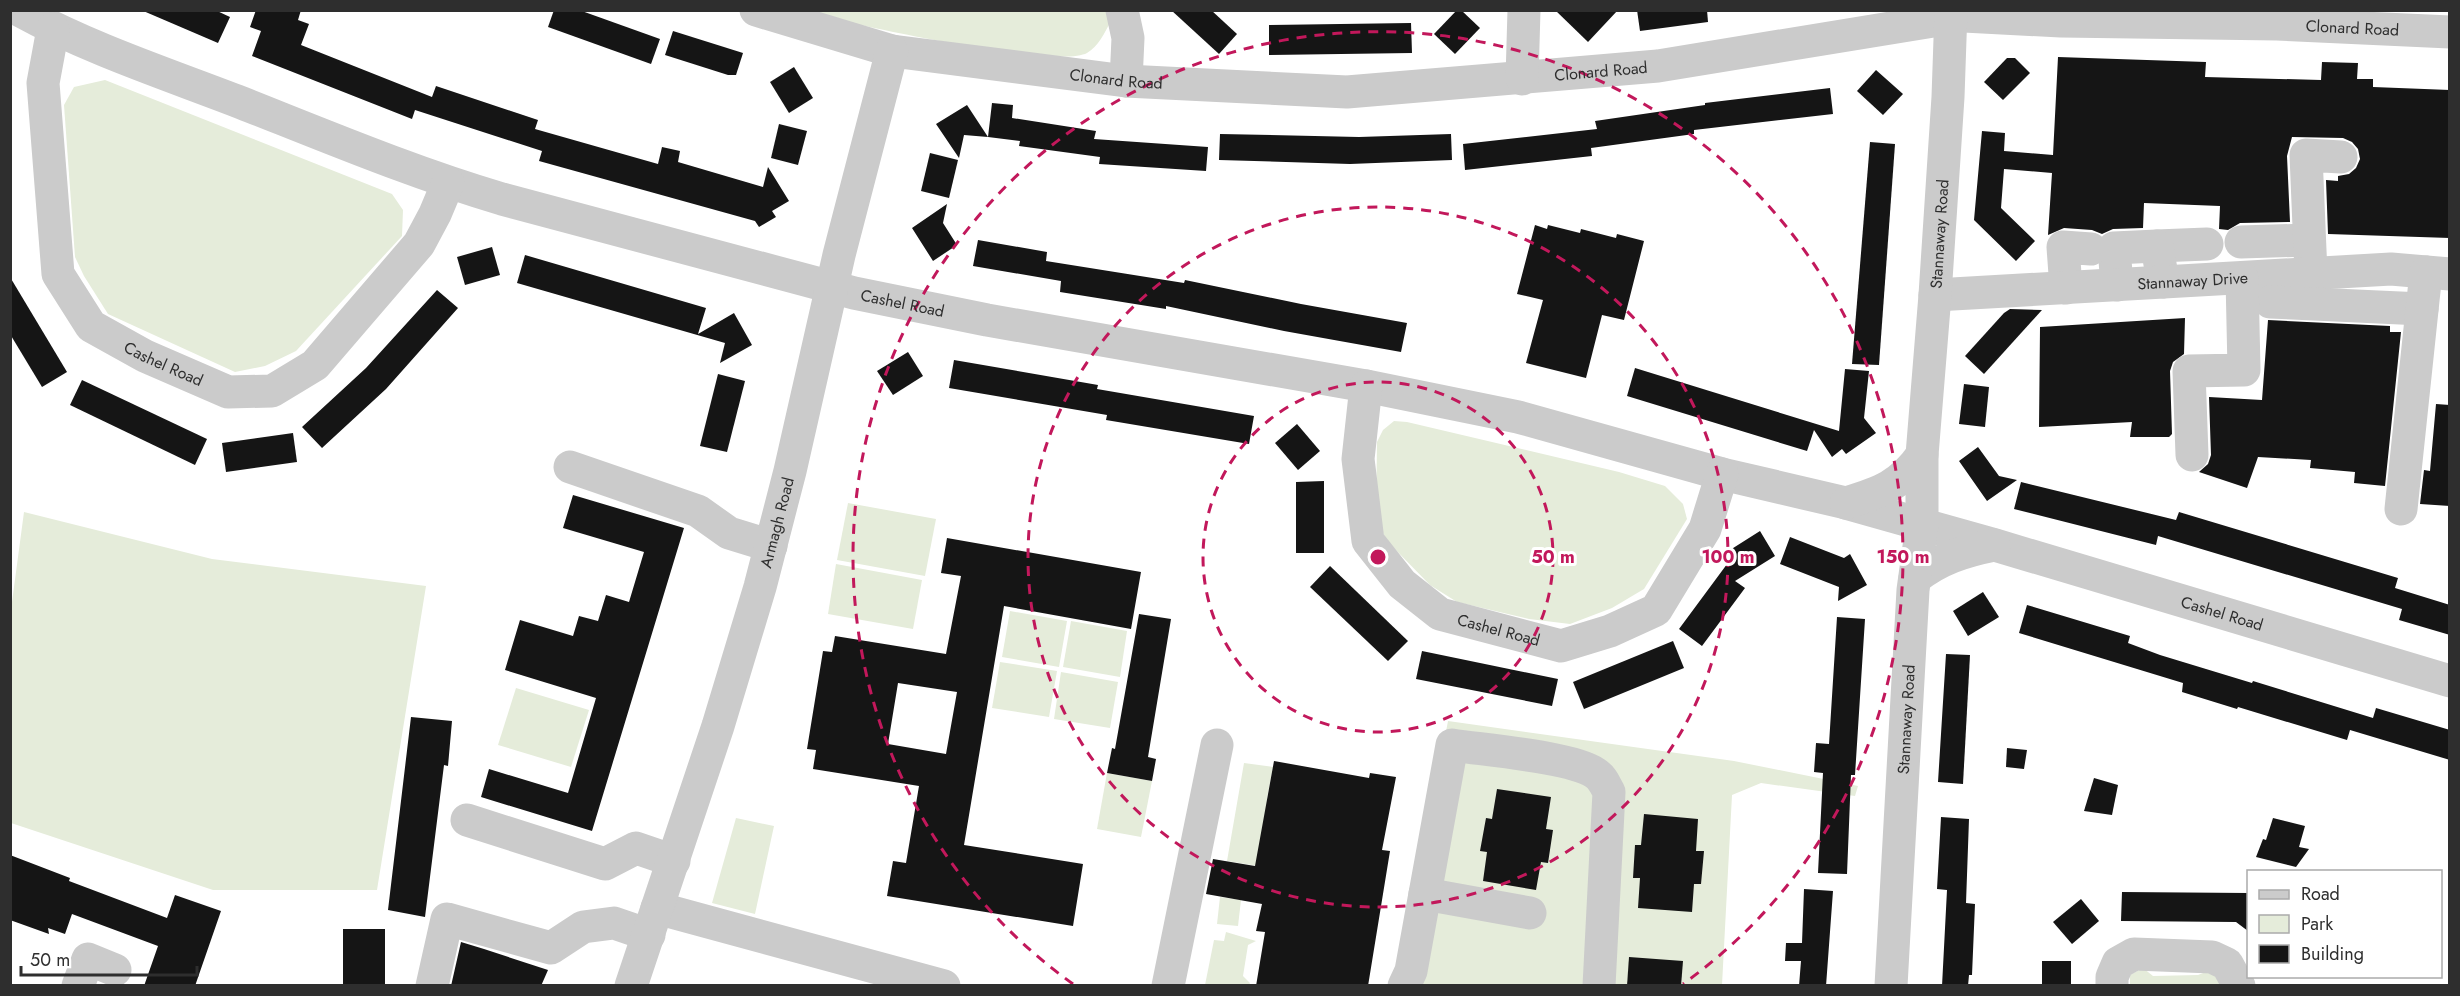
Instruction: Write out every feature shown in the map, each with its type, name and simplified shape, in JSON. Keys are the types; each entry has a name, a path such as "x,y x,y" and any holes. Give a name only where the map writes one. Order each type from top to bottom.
{"street":[{"name":"Cashel Road","path":"20,10 53,29 447,183 833,286 854,294 987,320 1366,386 1518,417 1722,474 1846,503 1995,545 2450,681"},
{"name":"Clonard Road","path":"756,10 892,51 1126,81 1347,92 1658,66 1951,14 2061,21 2277,17 2450,32"},
{"path":"1122,10 1128,38 1126,81"},
{"path":"1522,79 1524,10"},
{"name":"Stannaway Road","path":"1891,986 1915,578 1922,525 1922,455 1935,295 1951,14"},
{"name":"Cashel Road","path":"53,29 43,83 58,274 91,326 145,356 228,392 272,391 315,365 419,244 435,214 447,183"},
{"name":"Armagh Road","path":"632,986 718,726 771,546 892,51"},
{"path":"2311,274 2306,155 2341,157"},
{"path":"2241,242 2308,240"},
{"path":"2117,285 2114,248 2207,244"},
{"path":"2157,246 2163,282"},
{"path":"2066,288 2063,247 2091,249"},
{"name":"Stannaway Drive","path":"1935,295 2391,269 2438,273"},
{"path":"2401,509 2422,309 2438,273"},
{"path":"2192,455 2189,370 2244,370 2242,278"},
{"path":"2270,302 2422,309"},
{"name":"Cashel Road","path":"1366,386 1358,459 1368,541 1402,584 1440,614 1561,646 1610,631 1656,610 1705,528 1722,474"},
{"path":"1846,503 1880,492 1893,485 1907,475 1922,455"},
{"path":"570,467 698,511 729,533 771,546"},
{"name":"Cashel Road","path":"1915,578 1929,567 1962,551 1995,545"},
{"path":"1167,986 1217,745"},
{"path":"1404,986 1411,971 1452,745 1566,763 1594,772 1603,780 1609,792 1599,986"},
{"path":"466,820 605,864 636,848 674,861"},
{"path":"1425,894 1530,914"},
{"path":"432,986 447,919 551,948 583,927 653,922 944,986"},
{"path":"2112,986 2112,977 2118,963 2134,954 2212,957 2227,964 2239,986"},
{"path":"78,986 88,959 115,970"}],"green space":[{"path":"1109,10 1111,21 1095,47 1087,53 1067,57 994,50 859,25 800,11"},
{"path":"105,80 392,194 403,210 402,236 296,351 265,366 235,372 108,314 75,257 64,105 74,87"},
{"path":"1394,421 1407,422 1619,472 1665,486 1683,504 1687,519 1644,589 1612,608 1570,624 1529,619 1457,602 1430,585 1388,542 1376,521 1377,442 1383,430"},
{"path":"848,503 936,519 925,576 837,560"},
{"path":"24,512 212,559 426,586 377,890 213,890 11,823 10,617"},
{"path":"836,564 922,580 913,629 828,614"},
{"path":"1010,611 1067,621 1059,667 1002,657"},
{"path":"1071,621 1127,631 1120,677 1063,667"},
{"path":"1000,662 1057,671 1049,717 992,708"},
{"path":"1061,672 1118,682 1110,728 1054,719"},
{"path":"516,688 589,710 571,767 498,745"},
{"path":"1448,721 1734,761 1858,786 1855,796 1761,783 1732,795 1722,985 1407,986 1437,779"},
{"path":"1244,763 1273,767 1267,798 1264,867 1227,861"},
{"path":"1107,773 1152,781 1141,837 1097,829"},
{"path":"736,818 774,826 755,914 712,903"},
{"path":"1220,897 1241,900 1238,926 1217,924"},
{"path":"1226,932 1256,941 1248,945 1243,976 1250,983 1249,985 1205,985 1214,940 1224,941"},
{"path":"2143,968 2153,976 2198,975 2211,970 2222,977 2221,985 2130,986 2130,975"}],"building":[{"path":"141,10 215,10 230,17 218,43"},
{"path":"256,10 301,10 298,20 309,24 301,45 432,97 436,86 538,120 535,129 658,164 662,147 680,151 678,162 763,187 768,167 789,201 772,211 776,217 759,227 755,221 539,161 542,151 415,110 412,119 252,56 261,31 250,27"},
{"path":"554,10 579,10 660,39 651,64 548,27"},
{"path":"1171,10 1211,10 1237,34 1219,54"},
{"path":"1457,10 1461,10 1480,28 1455,54 1434,34"},
{"path":"1555,10 1618,10 1588,42"},
{"path":"1637,10 1707,10 1708,22 1640,31"},
{"path":"1411,23 1412,53 1269,55 1269,25"},
{"path":"673,31 743,53 736,75 728,75 665,55"},
{"path":"2058,57 2206,62 2205,77 2321,80 2322,62 2358,63 2357,79 2373,79 2373,87 2450,90 2450,238 2328,234 2326,180 2338,181 2338,176 2349,174 2356,168 2360,159 2358,149 2352,142 2343,138 2292,137 2287,156 2290,222 2240,223 2228,230 2219,229 2220,206 2144,203 2143,228 2113,229 2102,234 2092,230 2064,228 2048,235 2052,173 2004,169 2001,208 2035,241 2016,261 1974,220 1982,131 2005,133 2004,151 2053,155"},
{"path":"2007,58 2015,58 2030,73 2003,100 1984,82"},
{"path":"794,67 813,98 789,113 770,82"},
{"path":"1876,70 1903,94 1883,115 1857,91"},
{"path":"1830,88 1833,114 1694,130 1694,134 1591,148 1592,156 1465,170 1463,144 1597,129 1595,121 1705,105 1705,103"},
{"path":"992,103 1013,105 1012,118 1096,131 1094,139 1208,147 1206,171 1099,164 1100,157 1019,146 1020,141 988,137"},
{"path":"967,105 988,137 964,135 959,158 936,124"},
{"path":"779,124 807,131 798,165 771,158"},
{"path":"1220,134 1359,137 1451,134 1452,160 1350,164 1219,160"},
{"path":"1870,142 1895,144 1879,365 1852,364"},
{"path":"930,153 958,160 949,198 921,191"},
{"path":"947,204 943,223 957,245 933,261 912,228"},
{"path":"1535,225 1547,229 1548,225 1580,233 1581,229 1616,238 1617,234 1644,241 1624,320 1602,315 1586,378 1526,363 1543,300 1517,294"},
{"path":"978,240 1047,252 1046,261 1184,283 1185,280 1407,323 1401,352 1284,331 1166,306 1166,309 1060,292 1061,281 973,266"},
{"path":"492,247 500,275 465,285 457,257"},
{"path":"525,255 706,308 698,334 734,313 752,345 720,363 725,343 517,283"},
{"path":"10,277 67,372 42,387 10,334"},
{"path":"437,290 458,308 386,389 322,448 302,427 366,368"},
{"path":"2010,309 2042,310 1984,374 1965,356"},
{"path":"2185,318 2184,354 2173,362 2170,371 2172,434 2169,437 2130,437 2132,422 2039,427 2040,327"},
{"path":"2268,320 2390,326 2390,332 2401,332 2385,486 2354,483 2355,472 2310,468 2311,460 2258,457 2247,488 2199,472 2208,464 2211,455 2209,397 2262,400"},
{"path":"908,352 923,376 893,395 877,371"},
{"path":"954,360 1098,385 1097,389 1254,416 1249,444 1106,420 1107,415 949,388"},
{"path":"1635,368 1839,431 1845,369 1869,371 1864,418 1876,433 1846,454 1842,449 1832,457 1814,430 1807,451 1627,396"},
{"path":"718,374 745,381 727,452 700,446"},
{"path":"82,380 207,439 195,465 70,405"},
{"path":"1964,384 1989,387 1985,427 1959,424"},
{"path":"2436,404 2450,405 2450,506 2420,504 2424,470 2430,471"},
{"path":"1297,424 1320,451 1298,470 1275,443"},
{"path":"293,433 297,462 226,472 222,443"},
{"path":"1978,447 1999,476 2017,480 1987,501 1959,461"},
{"path":"1324,481 1324,553 1296,553 1296,482"},
{"path":"2021,482 2176,520 2179,512 2398,578 2395,588 2450,605 2450,635 2399,620 2402,609 2158,536 2156,545 2014,509"},
{"path":"573,495 684,528 592,831 481,797 489,769 568,793 596,698 505,670 520,620 573,636 579,616 598,621 606,595 629,602 644,552 563,528"},
{"path":"1760,531 1775,556 1735,581 1745,588 1702,646 1679,629 1733,556 1730,550"},
{"path":"1790,537 1844,558 1850,554 1867,585 1838,601 1839,587 1780,564"},
{"path":"947,538 1141,572 1131,629 1004,606 964,845 1083,864 1073,926 887,896 893,861 906,863 919,786 813,769 816,750 807,749 823,651 832,652 835,636 946,654 961,576 941,573","holes":["898,683 957,692 946,754 888,744"]},
{"path":"1330,566 1408,641 1388,661 1310,587"},
{"path":"1983,592 1999,617 1968,636 1953,611"},
{"path":"2027,605 2130,636 2128,643 2252,683 2253,681 2373,718 2376,708 2450,730 2450,760 2350,730 2347,740 2238,707 2237,709 2182,692 2183,683 2019,633"},
{"path":"1139,614 1171,619 1148,757 1156,759 1152,781 1107,773 1112,748 1115,749"},
{"path":"1837,617 1865,619 1855,775 1851,775 1847,874 1818,873 1823,773 1814,772 1816,743 1829,744"},
{"path":"1673,641 1684,668 1584,709 1573,682"},
{"path":"1422,651 1558,679 1552,706 1416,679"},
{"path":"1946,654 1970,655 1963,784 1938,782"},
{"path":"411,717 452,721 448,766 444,765 425,917 388,910"},
{"path":"2007,748 2027,750 2024,769 2006,767"},
{"path":"1274,761 1369,778 1370,773 1396,777 1382,850 1390,851 1368,986 1256,986 1265,932 1256,931 1262,904 1206,894 1213,859 1255,866"},
{"path":"2094,778 2118,785 2112,815 2084,811"},
{"path":"1497,789 1551,797 1546,829 1553,830 1548,863 1541,862 1536,890 1483,881 1487,852 1480,851 1486,818 1492,819"},
{"path":"1644,814 1698,819 1696,851 1704,851 1701,884 1694,884 1692,912 1638,908 1640,878 1633,878 1635,845 1641,845"},
{"path":"1941,817 1969,819 1966,903 1975,904 1972,975 1969,975 1968,986 1942,986 1947,890 1937,889"},
{"path":"2273,818 2305,826 2299,847 2309,849 2296,867 2256,857 2263,839 2266,840"},
{"path":"10,855 70,878 69,881 167,918 175,895 221,911 195,986 144,986 158,946 72,914 65,934 48,928 49,934 10,920"},
{"path":"1804,889 1833,891 1826,986 1799,986 1801,961 1785,961 1786,943 1802,943"},
{"path":"2122,892 2247,893 2247,930 2236,922 2121,921"},
{"path":"2081,899 2099,921 2072,944 2053,922"},
{"path":"343,929 385,929 385,986 343,986"},
{"path":"461,942 548,970 541,986 451,986"},
{"path":"1629,957 1683,961 1681,986 1627,986"},
{"path":"2042,961 2071,961 2071,986 2042,986"}]}
